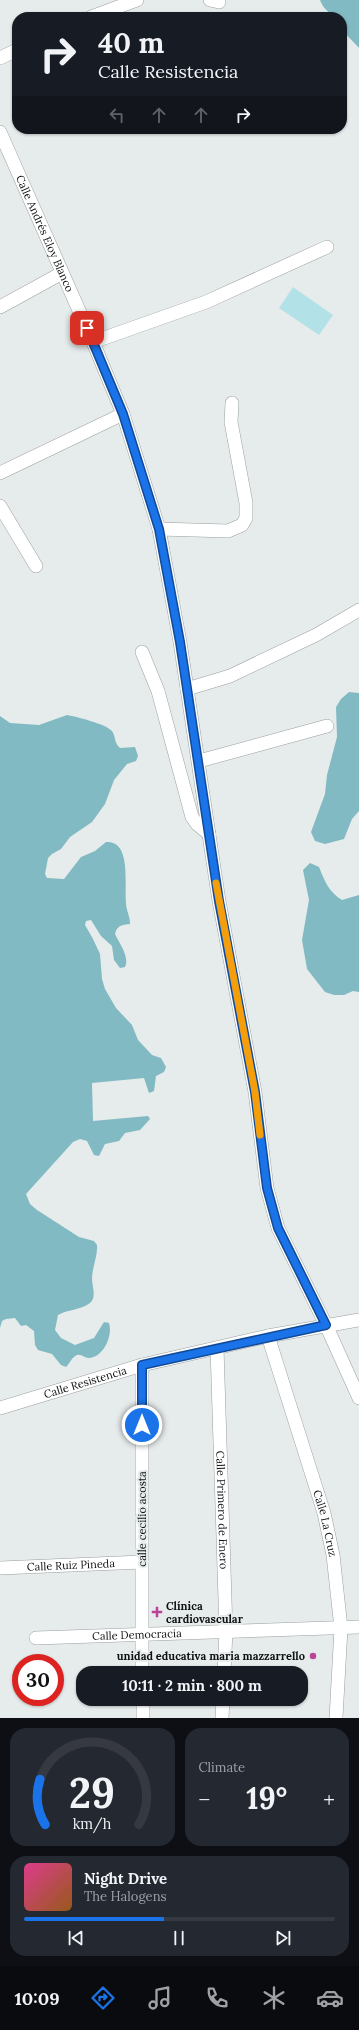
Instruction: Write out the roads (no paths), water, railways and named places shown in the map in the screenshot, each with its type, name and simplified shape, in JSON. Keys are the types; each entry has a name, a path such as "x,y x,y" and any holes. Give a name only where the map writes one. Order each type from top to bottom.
{"street":[{"path":"111,8 137,0"},
{"path":"0,58 12,52"},
{"name":"Calle Andrés Eloy Blanco","path":"0,132 93,342 123,414 159,529 180,642 219,901 255,1092 267,1188 278,1228 326,1325 359,1398"},
{"path":"93,342 206,302 327,247"},
{"path":"0,307 62,273"},
{"path":"159,529 228,531 242,525 246,518 246,502 231,422 232,403"},
{"path":"0,473 123,414"},
{"path":"0,506 36,566"},
{"path":"186,689 230,676 316,635 359,610"},
{"path":"142,652 158,691 192,818 209,834"},
{"path":"199,761 327,726"},
{"name":"Calle Resistencia","path":"0,1408 142,1365 268,1336 359,1320"},
{"name":"Calle La Cruz","path":"268,1336 324,1513 333,1555 341,1628 336,1718"},
{"name":"Calle Primero de Enero","path":"217,1348 226,1631 224,1666"},
{"name":"calle cecilio acosta","path":"142,1365 142,1666"},
{"name":"Calle Ruiz Pineda","path":"0,1568 142,1562"},
{"name":"Calle Democracia","path":"36,1638 359,1627"},
{"path":"143,1706 143,1718"},
{"path":"222,1718 223,1706"}],"place":[{"name":"Clínica cardiovascular","path":"157,1612"},
{"name":"unidad educativa maria mazzarrello","path":"313,1656"}]}
